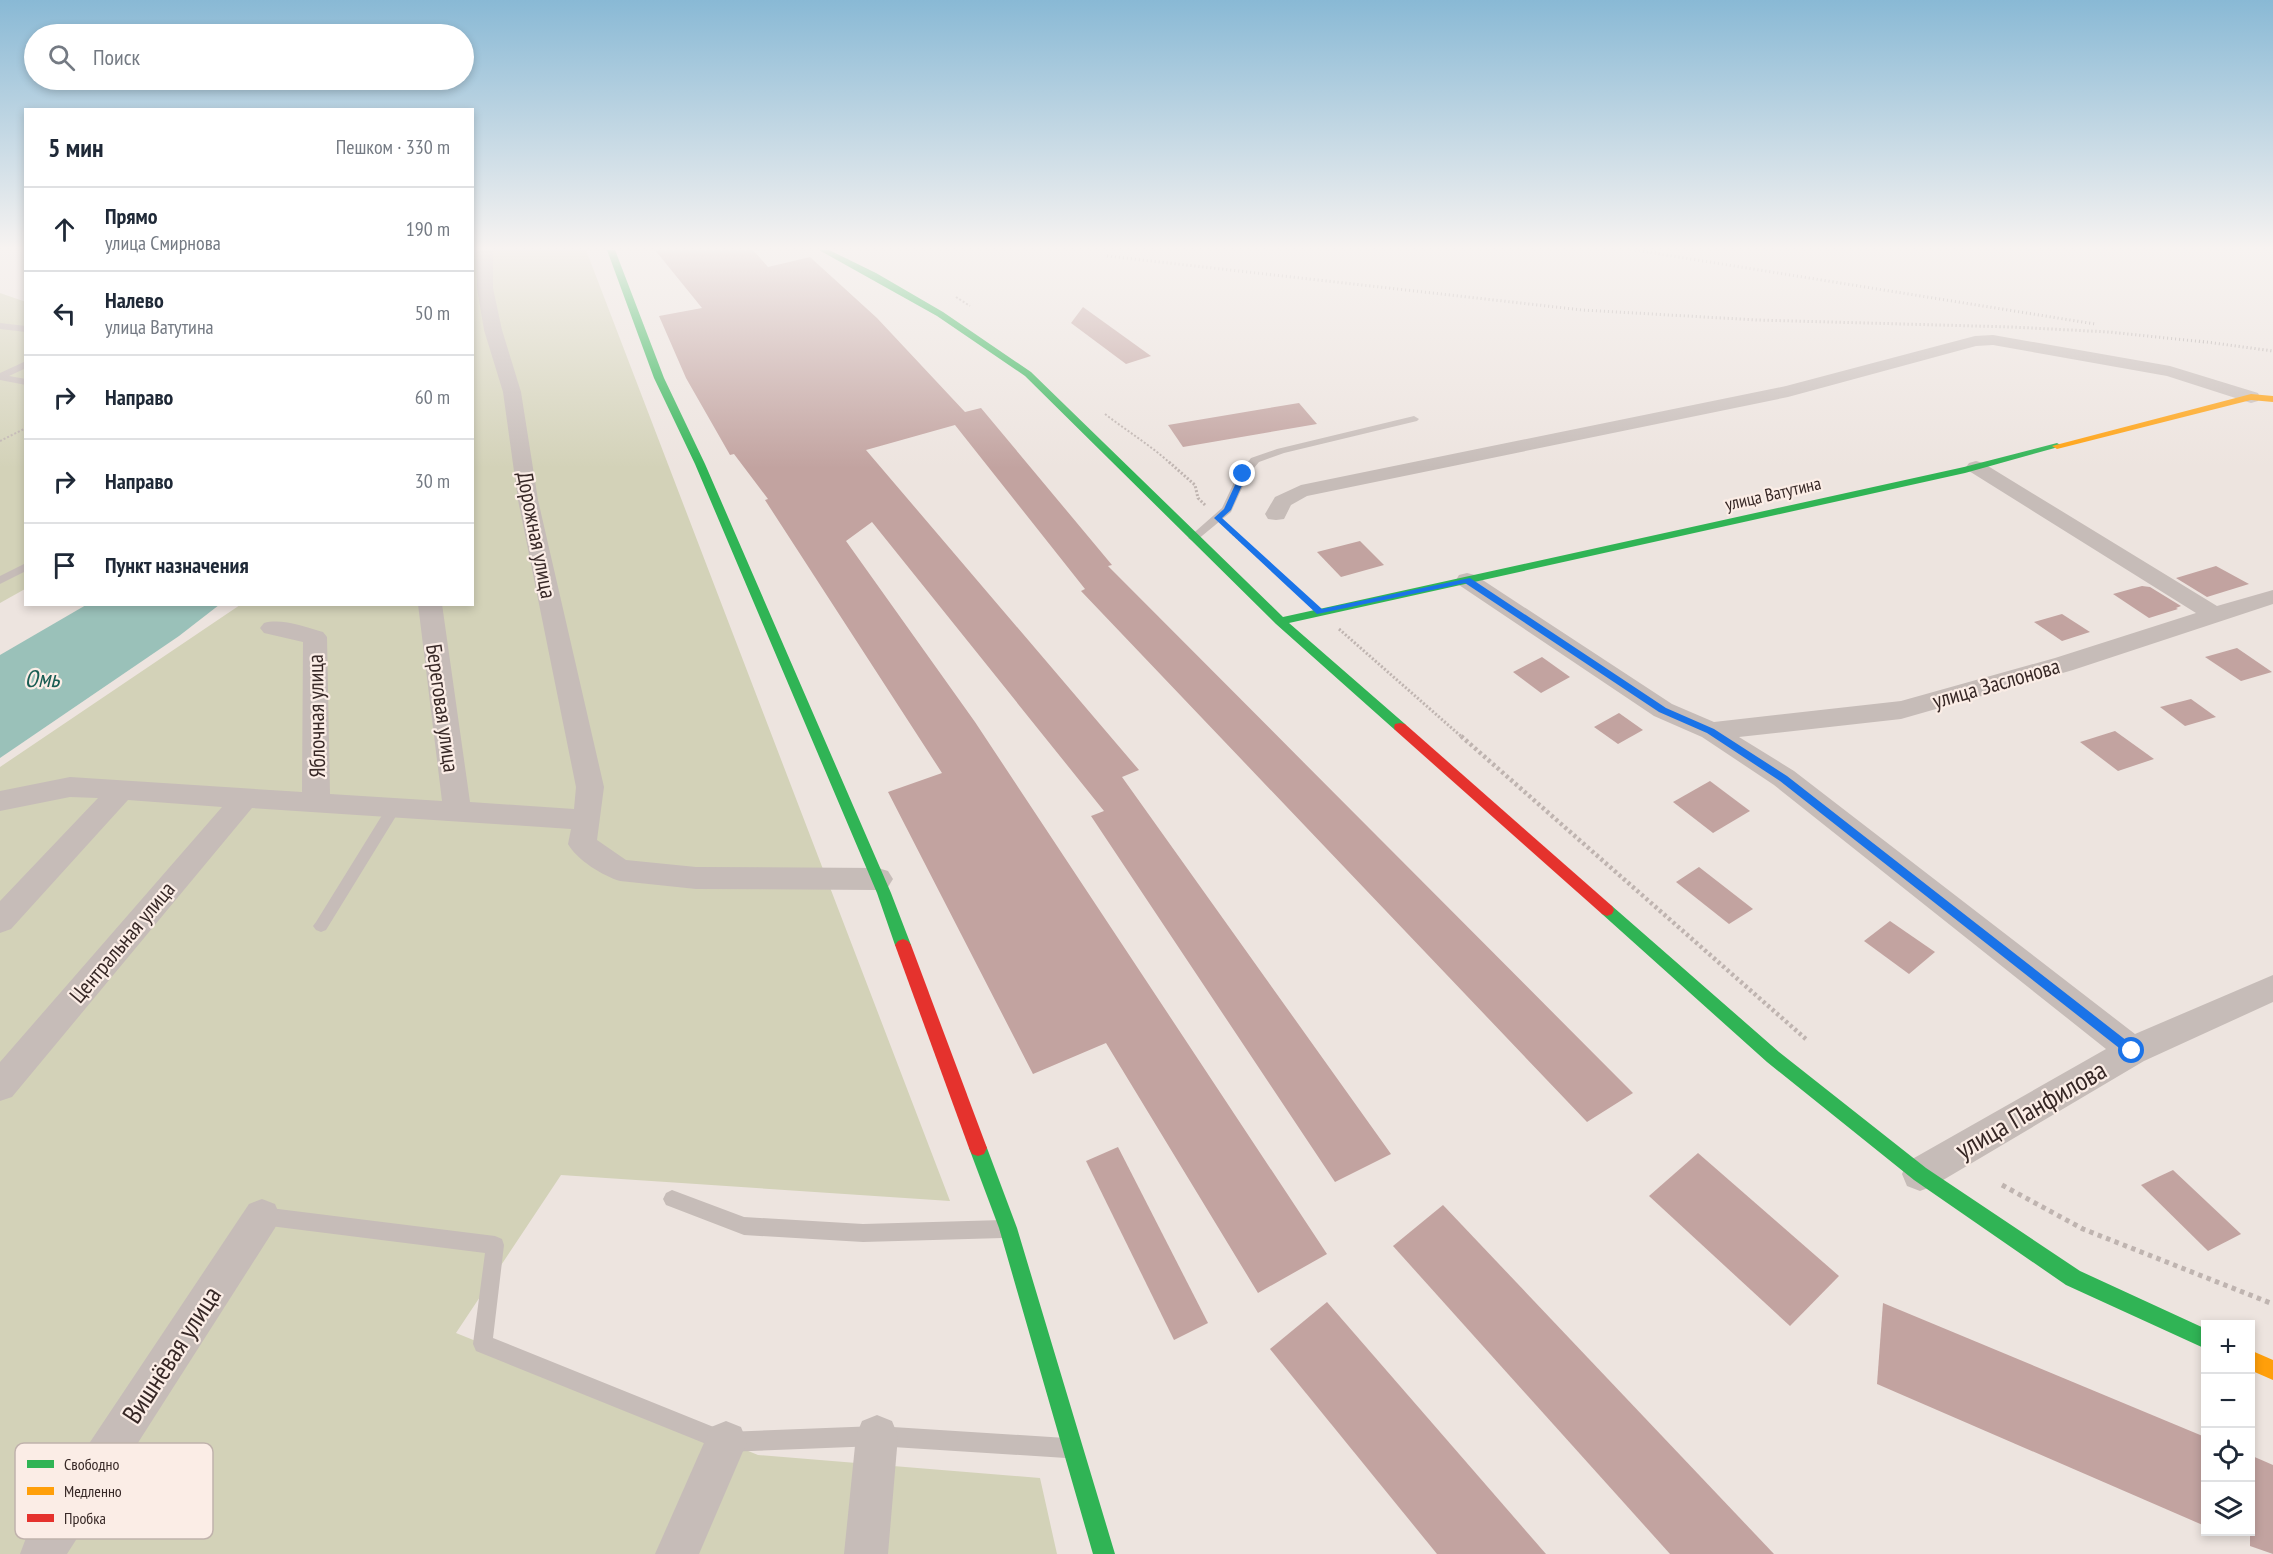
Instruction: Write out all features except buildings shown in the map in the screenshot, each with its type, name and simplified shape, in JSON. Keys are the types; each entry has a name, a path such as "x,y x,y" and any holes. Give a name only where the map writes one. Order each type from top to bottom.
{"street":[{"name":"Дорожная улица","path":"492,323 512,392 528,500 590,787 582,844 620,870 696,878 878,879"},
{"path":"638,323 659,378 700,464 878,879 1008,1228 1104,1554"},
{"path":"952,323 1028,374 1280,621 1773,1057 1920,1174 2073,1278 2201,1337"},
{"path":"1276,514 1282,501 1301,491 1788,391 1975,341 1993,340 2138,364 2170,371 2251,397"},
{"name":"улица Ватутина","path":"1280,621 1976,467 2251,397 2273,399"},
{"path":"1976,467 2214,614"},
{"path":"1467,580 1663,710 1711,731 1784,778 2132,1051"},
{"name":"улица Заслонова","path":"1711,731 1900,710 2064,664 2214,614 2273,597"},
{"name":"Береговая улица","path":"430,606 457,812"},
{"name":"Яблочная улица","path":"272,628 315,638 316,803"},
{"path":"0,801 70,787 586,820"},
{"path":"0,921 121,790"},
{"name":"Центральная улица","path":"0,1086 245,798"},
{"name":"улица Панфилова","path":"1920,1174 2132,1051 2273,988"},
{"name":"Вишнёвая улица","path":"114,1443 262,1216"},
{"path":"2255,1362 2273,1370"},
{"path":"866,1554 877,1436"},
{"path":"677,1554 726,1442"},
{"name":"Вишнёвая улица","path":"42,1554 52,1539"}],"lane":[{"path":"0,326 24,329"},
{"path":"0,377 24,365"},
{"path":"0,377 24,382"},
{"path":"1193,538 1227,510 1243,474 1255,460 1414,419"},
{"path":"0,581 24,567"},
{"path":"321,926 394,808"},
{"path":"672,1199 744,1226 863,1233 1008,1228"},
{"path":"262,1216 495,1245 483,1344 726,1442 877,1436 1073,1448"}],"path":[{"path":"1103,412 1130,434 1149,444 1195,486 1198,498 1218,518 1320,612 1811,1044"},
{"path":"0,441 24,429"},
{"path":"2001,1185 2083,1228 2273,1304"}],"green space":[{"path":"0,323 24,323 24,590 0,603"},
{"path":"474,323 614,323 950,1201 561,1175 456,1333 758,1455 1040,1478 1057,1554 0,1554 0,767 239,606 474,606"}],"water":[{"name":"Омь","path":"84,606 218,606 179,636 0,758 0,655"}],"railway":[{"path":"1849,323 2109,332 2205,342"},
{"path":"2086,323 2095,324"},
{"path":"2199,341 2273,351"}],"traffic: fast":[{"path":"638,323 659,378 700,464 884,893 903,945"},
{"path":"952,323 1028,374 1280,621 1400,727"},
{"path":"1280,621 1965,470 2057,446"},
{"path":"1607,910 1773,1057 1920,1174 2073,1278 2201,1337"},
{"path":"978,1148 1008,1228 1104,1554"}],"traffic: slow":[{"path":"2057,446 2251,397 2273,399"},
{"path":"2255,1362 2273,1370"}],"traffic: jam":[{"path":"1400,727 1607,910"},
{"path":"903,945 978,1148"}],"route":[{"path":"1243,474 1227,510 1218,518 1320,612 1467,580 1663,710 1711,731 1784,778 2132,1051"}]}
